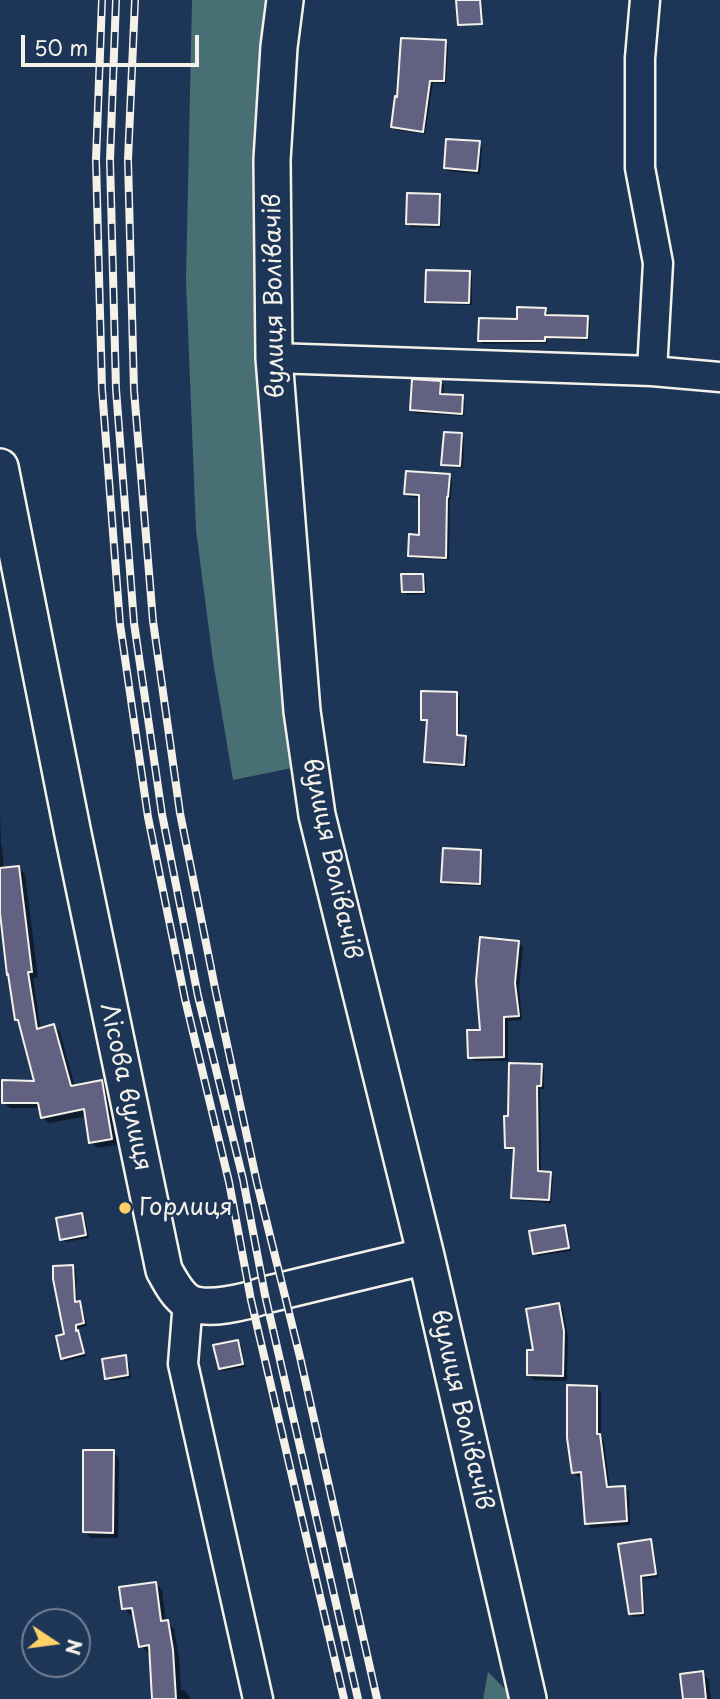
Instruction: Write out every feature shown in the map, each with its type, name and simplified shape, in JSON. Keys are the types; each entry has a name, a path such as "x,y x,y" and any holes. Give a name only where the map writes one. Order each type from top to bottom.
{"street":[{"name":"вулиця Волівачів","path":"285,0 279,47 272,160 274,358 302,711 317,815 426,1256 528,1699"},
{"path":"645,0 640,58 640,168 658,263 652,371"},
{"path":"274,358 652,371 720,377"},
{"name":"Лісова вулиця","path":"0,467 164,1270 175,1289 188,1301"},
{"path":"258,1699 183,1364 188,1301 202,1306 251,1300 426,1256"}],"green space":[{"path":"192,0 280,0 302,766 233,780 213,661 196,530 186,280"},
{"path":"488,1672 512,1696 513,1699 483,1699"}],"building":[{"path":"456,0 480,0 482,24 458,25"},
{"path":"401,38 446,40 444,81 430,81 423,132 391,127 395,96 397,97"},
{"path":"446,139 480,141 477,171 444,168"},
{"path":"407,193 440,194 439,225 406,224"},
{"path":"426,270 470,271 469,303 425,302"},
{"path":"517,307 546,308 545,315 588,316 587,338 545,337 545,341 478,341 479,318 517,319"},
{"path":"412,379 441,381 440,394 463,395 462,414 410,410"},
{"path":"444,432 462,433 460,466 441,465"},
{"path":"406,471 450,474 446,558 408,556 409,534 419,535 419,495 404,494"},
{"path":"401,574 423,574 424,592 402,592"},
{"path":"421,691 457,692 457,735 466,736 464,765 424,762 427,720 421,720"},
{"path":"443,848 481,850 480,884 441,882"},
{"path":"19,866 32,972 28,972 37,1029 54,1024 71,1086 102,1080 112,1139 89,1143 84,1109 41,1118 38,1103 2,1103 2,1080 34,1081 18,1020 15,1020 0,913 0,868"},
{"path":"480,937 519,941 515,983 519,1016 504,1017 504,1057 468,1058 467,1030 480,1030 476,981"},
{"path":"509,1063 542,1064 541,1086 537,1086 538,1171 551,1172 549,1200 511,1198 514,1148 505,1148 504,1116 508,1116"},
{"path":"82,1213 86,1235 60,1240 56,1218"},
{"path":"565,1225 569,1248 533,1254 529,1231"},
{"path":"73,1265 75,1302 80,1301 84,1323 76,1325 76,1331 78,1330 84,1353 61,1359 56,1336 64,1334 53,1266"},
{"path":"559,1303 564,1331 563,1376 527,1375 527,1350 533,1350 526,1309"},
{"path":"238,1340 243,1364 219,1369 213,1345"},
{"path":"126,1355 128,1375 105,1379 102,1359"},
{"path":"567,1385 597,1386 597,1434 600,1434 607,1487 625,1486 627,1521 585,1524 581,1472 572,1473 567,1438"},
{"path":"83,1450 114,1450 113,1533 83,1532"},
{"path":"651,1539 656,1574 641,1576 643,1613 629,1614 618,1544"},
{"path":"156,1582 161,1621 168,1620 176,1699 152,1699 149,1645 139,1647 132,1608 122,1609 119,1587"},
{"path":"703,1671 706,1699 683,1699 680,1674"}],"railway":[{"path":"102,0 96,160 102,389 120,624 148,817 185,999 229,1182 251,1300 344,1699"},
{"path":"116,0 110,160 116,389 134,623 162,814 198,996 243,1179 265,1295 358,1699"},
{"path":"135,0 128,160 134,390 153,621 180,813 257,1183 300,1357 377,1699"}],"place":[{"name":"Горлиця","path":"125,1208"}]}
